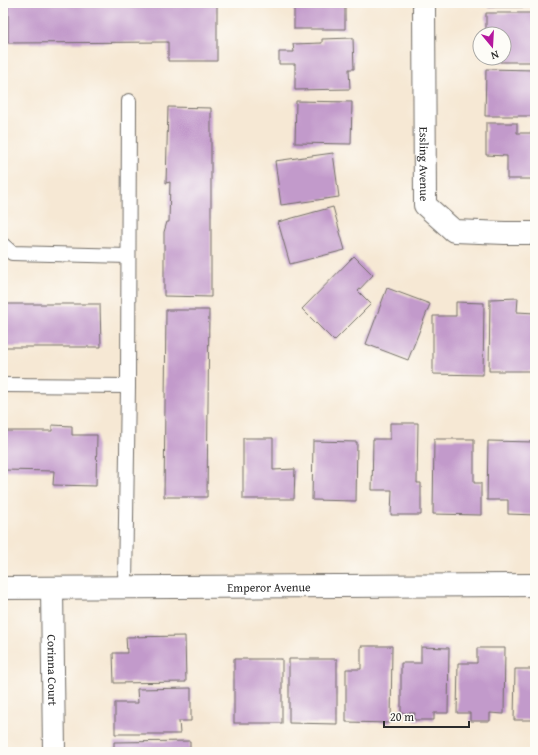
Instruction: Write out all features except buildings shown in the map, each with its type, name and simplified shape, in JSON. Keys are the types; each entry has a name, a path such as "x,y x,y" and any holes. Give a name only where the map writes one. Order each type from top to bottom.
{"street":[{"name":"Essling Avenue","path":"424,3 425,205 454,231 535,233"},
{"name":"Emperor Avenue","path":"3,588 125,586 535,585"},
{"name":"Corinna Court","path":"52,588 54,752"}],"lane":[{"path":"125,586 128,386 129,101"},
{"path":"3,245 12,253 128,256"},
{"path":"3,385 128,386"}]}
